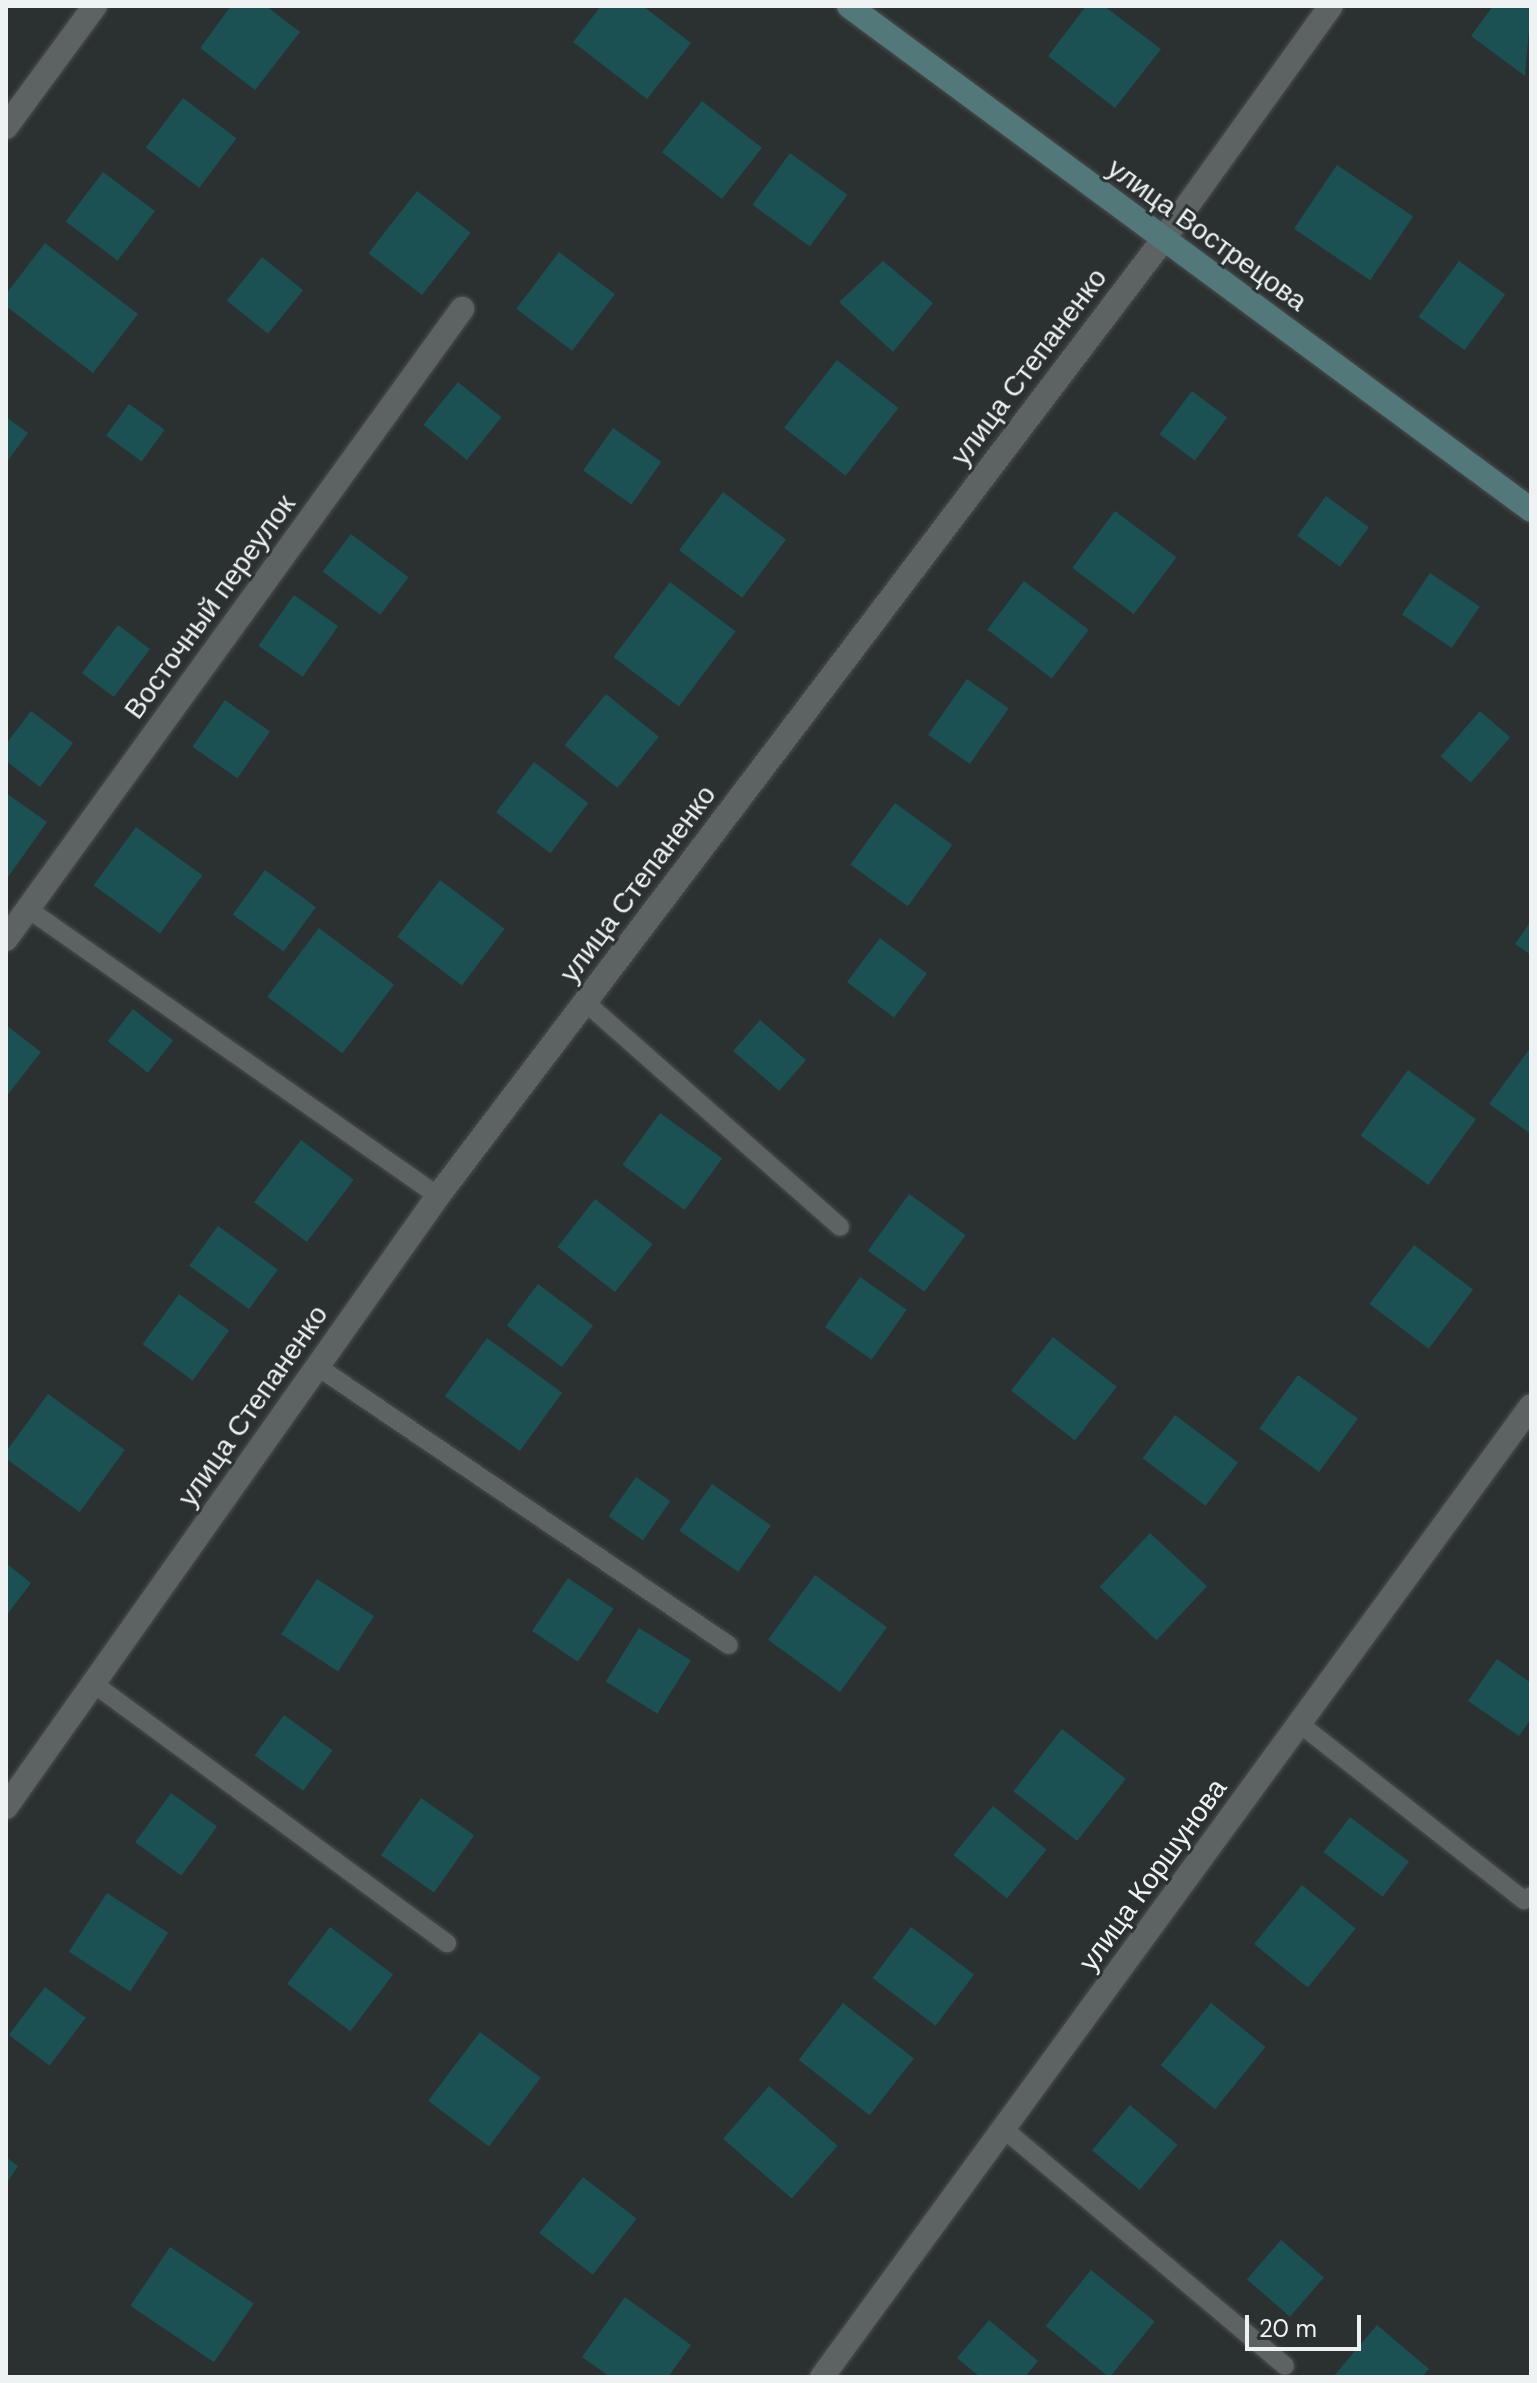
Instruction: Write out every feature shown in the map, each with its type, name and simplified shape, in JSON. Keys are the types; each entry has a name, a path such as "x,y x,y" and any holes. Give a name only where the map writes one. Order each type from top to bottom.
{"street":[{"path":"6,127 95,6"},
{"name":"улица Вострецова","path":"849,6 1162,241 1531,510"},
{"name":"улица Степаненко","path":"6,1807 438,1196 1162,241 1331,6"},
{"name":"Восточный переулок","path":"6,939 462,309"},
{"name":"улица Коршунова","path":"822,2377 1531,1406"}],"lane":[{"path":"28,909 438,1196"},
{"path":"585,1002 840,1227"},
{"path":"318,1367 729,1645"},
{"path":"94,1684 447,1943"},
{"path":"1300,1724 1524,1900 1531,1896"},
{"path":"1005,2130 1285,2366"}],"building":[{"path":"231,6 266,6 300,32 255,90 200,48"},
{"path":"601,6 643,6 691,43 647,99 573,42"},
{"path":"1086,6 1104,6 1161,49 1115,108 1048,56"},
{"path":"1493,6 1531,6 1525,76 1471,36"},
{"path":"183,98 237,138 199,188 146,148"},
{"path":"702,101 762,148 722,199 662,152"},
{"path":"790,153 847,195 810,247 752,205"},
{"path":"1337,165 1413,216 1370,280 1294,229"},
{"path":"103,172 155,211 118,261 66,222"},
{"path":"417,191 471,233 422,295 368,253"},
{"path":"45,243 138,314 93,373 6,306 6,294"},
{"path":"559,252 615,294 572,351 516,309"},
{"path":"262,257 303,290 268,334 227,301"},
{"path":"883,261 933,303 893,352 839,302"},
{"path":"1459,261 1505,295 1465,350 1418,317"},
{"path":"837,360 898,408 846,476 784,428"},
{"path":"458,382 502,417 467,460 423,425"},
{"path":"1192,391 1227,417 1195,461 1160,434"},
{"path":"129,404 165,430 142,461 106,436"},
{"path":"6,417 28,433 6,463"},
{"path":"613,428 661,462 632,504 583,471"},
{"path":"723,492 786,540 742,598 679,550"},
{"path":"1326,496 1369,527 1340,567 1297,536"},
{"path":"1115,511 1176,557 1134,614 1072,568"},
{"path":"351,534 409,577 380,615 323,572"},
{"path":"1430,573 1480,607 1452,648 1402,614"},
{"path":"1024,581 1089,630 1052,678 987,630"},
{"path":"670,582 735,631 679,706 613,657"},
{"path":"294,595 338,626 303,677 258,646"},
{"path":"118,625 150,649 114,697 82,673"},
{"path":"967,679 1009,708 970,764 928,735"},
{"path":"606,694 659,737 617,788 564,745"},
{"path":"225,700 270,732 237,778 192,747"},
{"path":"31,711 73,743 40,787 6,761 6,744"},
{"path":"1480,711 1510,737 1471,783 1441,756"},
{"path":"534,762 588,803 550,853 496,812"},
{"path":"6,793 47,822 6,880"},
{"path":"895,803 952,845 908,906 850,864"},
{"path":"136,827 202,875 160,933 94,885"},
{"path":"265,870 316,907 284,952 233,914"},
{"path":"440,880 505,929 462,985 397,937"},
{"path":"1531,921 1531,955 1515,944"},
{"path":"319,928 394,985 342,1053 267,997"},
{"path":"880,938 927,974 894,1017 847,982"},
{"path":"133,1009 173,1040 148,1073 108,1041"},
{"path":"760,1020 806,1060 779,1091 733,1051"},
{"path":"6,1025 41,1052 6,1097"},
{"path":"1531,1047 1531,1134 1489,1104"},
{"path":"1408,1070 1476,1119 1428,1185 1360,1136"},
{"path":"660,1113 722,1158 685,1210 622,1165"},
{"path":"301,1140 354,1180 307,1242 254,1202"},
{"path":"909,1194 966,1235 924,1292 868,1251"},
{"path":"595,1199 653,1244 615,1292 557,1247"},
{"path":"218,1226 278,1269 249,1309 189,1266"},
{"path":"1414,1245 1473,1290 1429,1349 1369,1304"},
{"path":"860,1277 907,1310 872,1360 825,1327"},
{"path":"538,1284 593,1326 562,1367 507,1326"},
{"path":"179,1294 229,1330 193,1381 143,1344"},
{"path":"1053,1337 1117,1387 1075,1440 1011,1391"},
{"path":"487,1338 562,1393 520,1451 445,1396"},
{"path":"1298,1375 1358,1418 1319,1472 1259,1428"},
{"path":"48,1394 125,1450 80,1512 6,1459 6,1452"},
{"path":"1175,1415 1238,1463 1206,1506 1143,1458"},
{"path":"636,1477 670,1501 643,1540 608,1516"},
{"path":"712,1484 771,1525 738,1572 679,1531"},
{"path":"1150,1533 1207,1586 1157,1640 1100,1587"},
{"path":"6,1563 31,1583 6,1616"},
{"path":"815,1575 887,1627 840,1692 768,1640"},
{"path":"568,1578 614,1609 578,1662 532,1631"},
{"path":"317,1579 374,1616 338,1671 281,1634"},
{"path":"639,1628 691,1660 657,1714 606,1681"},
{"path":"1497,1659 1531,1683 1531,1719 1519,1736 1468,1701"},
{"path":"284,1715 333,1750 303,1791 255,1755"},
{"path":"1062,1729 1126,1779 1077,1841 1013,1791"},
{"path":"171,1793 217,1827 181,1876 135,1842"},
{"path":"421,1798 474,1835 434,1893 381,1855"},
{"path":"993,1806 1047,1849 1007,1898 953,1855"},
{"path":"1350,1817 1409,1862 1383,1897 1324,1852"},
{"path":"1302,1885 1356,1928 1308,1987 1254,1944"},
{"path":"107,1893 168,1933 130,1991 69,1952"},
{"path":"330,1927 393,1975 350,2031 287,1984"},
{"path":"911,1927 974,1975 936,2026 872,1978"},
{"path":"45,1987 86,2018 50,2066 9,2035"},
{"path":"843,2003 914,2058 870,2115 799,2060"},
{"path":"1211,2003 1265,2047 1215,2109 1161,2065"},
{"path":"480,2032 541,2078 489,2146 428,2101"},
{"path":"769,2086 838,2146 792,2199 723,2139"},
{"path":"1130,2105 1177,2145 1140,2190 1092,2150"},
{"path":"6,2157 18,2166 6,2184"},
{"path":"583,2177 637,2219 593,2275 539,2233"},
{"path":"1281,2240 1324,2277 1290,2317 1247,2279"},
{"path":"170,2247 254,2303 214,2362 130,2306"},
{"path":"1091,2270 1155,2322 1110,2377 1046,2326"},
{"path":"625,2297 691,2345 668,2377 610,2377 582,2357"},
{"path":"989,2320 1038,2361 1025,2377 980,2377 957,2358"},
{"path":"1377,2325 1429,2369 1422,2377 1333,2377"}]}
